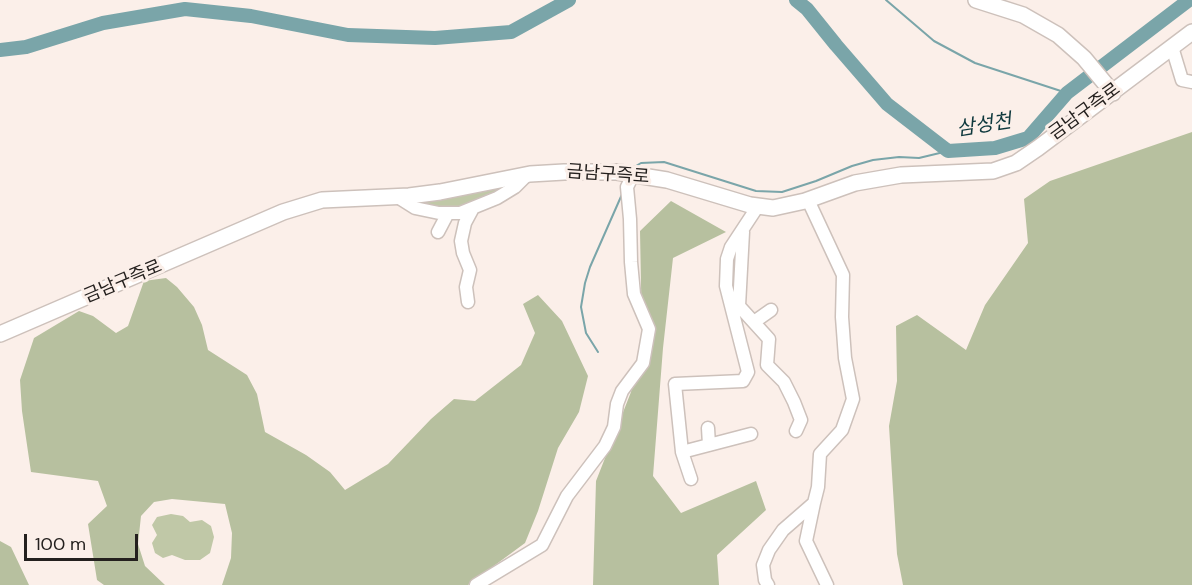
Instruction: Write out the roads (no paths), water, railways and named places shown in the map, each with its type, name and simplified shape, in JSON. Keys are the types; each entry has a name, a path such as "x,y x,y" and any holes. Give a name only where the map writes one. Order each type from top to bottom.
{"main road":[{"path":"976,0 1023,15 1058,35 1084,58 1109,88"},
{"name":"금남구즉로","path":"0,334 283,212 322,200 440,192 527,175 617,172 666,180 773,208 808,200 855,183 900,175 993,171 1016,163 1109,88 1192,32"}],"street":[{"path":"1172,47 1182,80 1192,82"},
{"path":"396,196 415,208 439,213 460,213 472,210 515,187 527,175"},
{"path":"476,585 542,545 567,496 605,446 614,427 617,404 622,392 643,363 649,329 634,294 627,187 633,175"},
{"path":"808,200 843,275 842,317 845,358 853,399 842,430 820,454 818,487 806,541 827,585"},
{"path":"692,479 682,452 675,384 743,381 748,372 726,286 727,259 731,247 759,206"},
{"path":"468,302 466,287 470,270 461,241 465,223 472,210"},
{"path":"438,232 448,213"},
{"path":"744,231 740,306 770,339 767,365 784,382 794,402 801,420 796,431"},
{"path":"754,322 771,310"},
{"path":"708,428 709,445"},
{"path":"682,452 751,434"},
{"path":"768,585 763,565 769,550 783,530 814,503"}],"waterway":[{"name":"삼성천","path":"0,50 26,47 103,23 185,9 251,16 348,35 435,38 511,32 569,0"},
{"name":"삼성천","path":"796,0 807,9 887,104 948,151 995,148 1028,138 1067,93 1189,0"},
{"path":"886,0 934,41 975,63 1067,93"},
{"path":"636,166 641,163 664,162 756,191 782,192 873,160 899,157 919,158 948,151"},
{"path":"598,352 586,333 581,307 590,267 623,192"}]}
